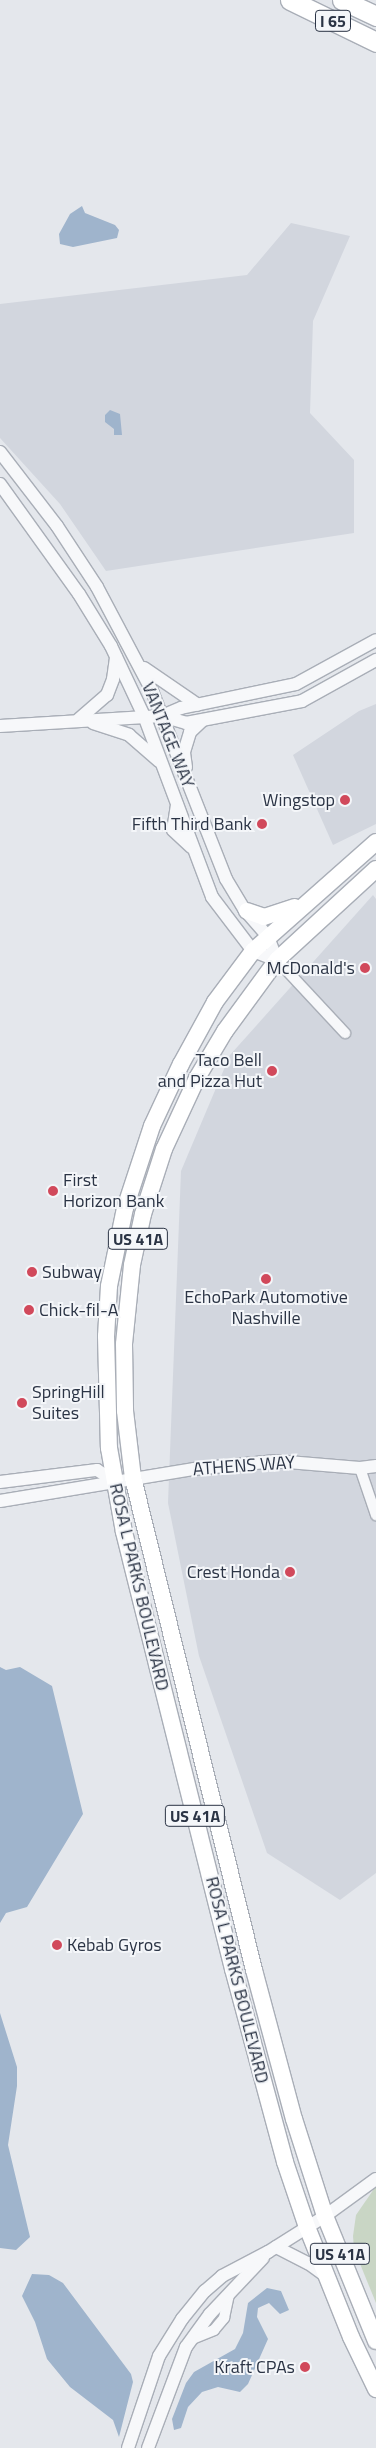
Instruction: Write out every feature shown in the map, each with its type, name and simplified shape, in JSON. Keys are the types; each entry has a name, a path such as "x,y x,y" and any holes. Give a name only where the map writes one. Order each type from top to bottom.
{"highway":[{"name":"I 65","path":"290,0 376,42"},
{"name":"I 65","path":"342,0 376,16"}],"main road":[{"name":"ROSA L PARKS BOULEVARD","path":"376,842 253,951 215,1002 180,1064 152,1126 125,1208 108,1299 107,1387 113,1480 124,1532 233,1969 285,2162 306,2227 376,2389"},
{"name":"ROSA L PARKS BOULEVARD","path":"376,869 276,960 225,1031 197,1078 164,1149 144,1214 132,1265 124,1344 126,1411 133,1478 254,1970 294,2120 326,2216 376,2341"},
{"path":"246,911 268,917 310,899"}],"street":[{"name":"VANTAGE WAY","path":"0,452 76,553 138,663 162,716 226,879 246,911 268,936 276,960"},
{"name":"VANTAGE WAY","path":"0,484 80,594 116,657 144,716 191,847 212,897 253,951"},
{"path":"162,716 198,705 296,684 376,640"},
{"path":"79,719 107,695 113,679 116,657"},
{"path":"0,726 79,719 144,716 162,716 186,723 302,701 376,660"},
{"path":"138,663 155,678 198,705"},
{"path":"296,684 302,701"},
{"path":"79,719 129,735 163,766"},
{"path":"189,784 184,752 190,732 203,720"},
{"path":"253,951 276,960 345,1032"},
{"name":"ATHENS WAY","path":"0,1500 33,1498 113,1480 194,1468 276,1461 360,1468 376,1466"},
{"path":"360,1468 376,1515"},
{"name":"ATHENS WAY","path":"0,1482 97,1470 113,1480"},
{"path":"128,2448 159,2356 182,2319 222,2276 272,2250 326,2216 376,2179"},
{"path":"272,2250 308,2262 326,2276"},
{"path":"148,2448 175,2370 192,2339 229,2294 272,2250"}],"shaded area":[{"path":"291,223 350,236 313,321 310,413 354,460 354,533 106,571 60,504 0,438 0,304 247,275"},
{"path":"376,704 376,824 333,845 293,755 359,711"},
{"path":"373,895 376,899 376,1873 340,1900 267,1853 199,1656 168,1503 181,1171 230,1055"}],"green space":[{"path":"376,2186 376,2303 354,2249 353,2236 356,2215"}],"water":[{"path":"82,206 85,213 115,225 119,230 117,238 73,247 60,244 59,234 70,214"},
{"path":"110,410 120,414 122,435 114,435 114,429 105,422 105,415"},
{"path":"0,1667 6,1670 20,1667 52,1686 83,1814 27,1907 6,1913 0,1923"},
{"path":"0,2013 17,2067 17,2086 8,2145 30,2237 16,2250 0,2248"},
{"path":"32,2274 49,2275 63,2283 131,2374 133,2382 119,2437 113,2420 70,2387 47,2359 35,2322 22,2296"},
{"path":"267,2288 281,2291 289,2310 280,2314 269,2303 258,2308 257,2317 268,2339 248,2384 240,2392 218,2387 202,2392 188,2407 181,2428 174,2430 172,2419 186,2383 194,2372 235,2349 243,2333 248,2303"}],"place":[{"name":"Wingstop","path":"345,800"},
{"name":"Fifth Third Bank","path":"262,824"},
{"name":"McDonald's","path":"365,968"},
{"name":"Taco Bell and Pizza Hut","path":"272,1071"},
{"name":"First Horizon Bank","path":"53,1191"},
{"name":"Subway","path":"32,1272"},
{"name":"EchoPark Automotive Nashville","path":"266,1279"},
{"name":"Chick-fil-A","path":"29,1310"},
{"name":"SpringHill Suites","path":"22,1403"},
{"name":"Crest Honda","path":"290,1572"},
{"name":"Kebab Gyros","path":"57,1945"},
{"name":"Kraft CPAs","path":"305,2367"}]}
